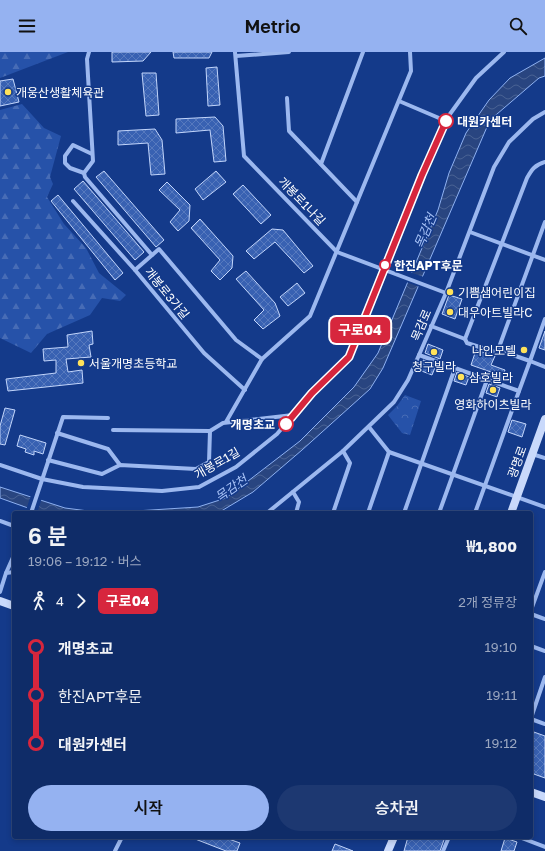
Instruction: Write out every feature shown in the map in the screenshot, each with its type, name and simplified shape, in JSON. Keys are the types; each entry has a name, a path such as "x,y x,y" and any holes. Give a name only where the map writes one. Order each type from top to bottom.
{"main road":[{"name":"광명로","path":"512,511 545,419"},
{"path":"0,601 12,605"},
{"path":"533,793 545,797"},
{"path":"388,851 393,839"}],"street":[{"path":"84,173 93,161 87,59 89,52"},
{"path":"236,54 289,52"},
{"path":"321,164 363,52"},
{"path":"226,422 262,359 310,316 411,71 410,52"},
{"name":"개봉로1길","path":"0,465 41,481 83,487 162,491 199,487 236,467 277,434 349,357 422,175 446,121 476,78 503,52"},
{"name":"개봉로1나길","path":"236,54 244,156 337,252 446,292"},
{"path":"287,98 289,131 357,202"},
{"path":"398,101 446,121"},
{"name":"목감로","path":"269,511 343,451 394,402 408,380 446,292 494,167 509,142 533,118 545,112"},
{"path":"92,154 73,145 65,156 65,163 70,168 84,173 85,177 152,255"},
{"path":"465,339 526,178 532,168 537,164 545,162"},
{"path":"74,201 135,270"},
{"path":"498,350 545,222"},
{"path":"470,232 545,260"},
{"name":"개봉로3가길","path":"245,390 204,354 135,270 159,249 236,340 262,359"},
{"path":"476,511 545,319"},
{"path":"431,326 465,339 467,343 496,352 498,350 545,367"},
{"path":"419,355 519,391"},
{"path":"405,511 455,368"},
{"path":"439,511 487,380"},
{"path":"113,430 210,431 226,422 294,415"},
{"path":"32,511 63,417 108,418"},
{"path":"369,427 389,452 545,507"},
{"path":"48,460 102,474 120,466 196,469 209,462 210,431"},
{"path":"57,433 108,449 120,466"},
{"path":"333,511 350,463 343,451"},
{"path":"369,511 389,452"},
{"path":"532,454 545,458"},
{"path":"293,492 299,502 297,511"},
{"path":"0,521 12,525"},
{"path":"0,592 12,560"},
{"path":"6,573 12,572"},
{"path":"533,605 545,572"},
{"path":"533,615 545,619"},
{"path":"533,647 545,651"},
{"path":"533,713 545,677"},
{"path":"533,720 545,724"},
{"path":"115,851 121,839"},
{"path":"444,851 448,839"},
{"path":"524,839 545,847"}],"green space":[{"path":"0,52 68,52 0,78"},
{"path":"22,104 44,128 61,136 50,177 53,184 47,197 64,224 86,248 99,273 126,295 120,301 102,298 90,315 47,334 31,353 0,338 0,110"},
{"path":"405,395 421,401 410,435 402,433 388,415"}],"water":[{"name":"목감천","path":"545,58 545,76 539,78 490,120 383,368 370,389 253,492 221,511 135,511 198,507 226,498 300,441 354,387 378,353 438,210 449,173 466,133 489,100 510,78"},
{"path":"0,487 65,508 88,511 36,511 0,498"}],"pier":[{"path":"409,272 424,277 420,287 406,282"},
{"path":"31,495 42,498 38,511 26,510"}],"building":[{"path":"112,52 151,52 143,61 112,62"},
{"path":"173,52 212,52 209,58 174,58"},
{"path":"217,67 220,105 208,106 206,68"},
{"path":"142,73 156,73 159,115 146,116"},
{"name":"개웅산생활체육관","path":"13,79 19,102 0,106 0,81"},
{"path":"215,117 223,126 226,161 214,162 210,130 176,133 176,119"},
{"path":"155,129 162,140 165,174 151,175 148,143 118,145 118,131"},
{"path":"104,171 164,240 156,247 96,177"},
{"path":"216,171 226,182 203,200 195,189"},
{"path":"83,181 144,252 135,260 74,189"},
{"path":"167,182 190,205 189,221 178,231 170,222 180,210 159,190"},
{"path":"243,185 271,215 261,224 233,194"},
{"path":"58,195 123,273 115,280 51,201"},
{"path":"200,219 233,256 232,268 220,280 211,271 220,260 191,228"},
{"path":"272,229 283,230 313,266 304,273 275,242 254,259 246,251"},
{"path":"246,271 275,303 280,316 263,329 254,320 264,310 236,279"},
{"path":"297,283 305,293 288,306 280,297"},
{"path":"449,295 462,299 455,319 442,314"},
{"path":"92,331 93,344 89,345 91,357 66,359 68,372 82,370 83,383 8,391 6,379 56,373 56,360 44,361 43,349 68,347 67,335"},
{"path":"545,331 545,350 539,348"},
{"name":"청구빌라","path":"428,344 443,350 440,359 425,353"},
{"path":"476,350 495,356 491,365 505,370 501,381 489,376 491,372 471,365"},
{"path":"423,360 436,365 432,375 419,370"},
{"name":"삼호빌라","path":"457,372 469,377 466,385 454,381"},
{"name":"영화하이츠빌라","path":"489,384 500,388 497,397 486,393"},
{"path":"5,408 15,410 5,445 0,444 0,426"},
{"path":"512,420 526,424 522,437 508,432"},
{"path":"20,435 46,443 43,454 34,451 34,455 25,452 26,449 17,446"},
{"path":"533,732 545,736 545,778 533,774"},
{"path":"195,839 229,839 240,843 237,851 226,851"},
{"path":"407,839 444,839 440,851 404,851"},
{"path":"505,839 517,842 514,851 501,851"},
{"path":"335,844 353,851 332,851"}],"bus line":[{"name":"구로04","path":"286,424 312,393 349,357 422,175 446,121"}],"place":[{"name":"개웅산생활체육관","path":"8,92"},
{"name":"대원카센터","path":"446,121"},
{"name":"한진APT후문","path":"385,265"},
{"name":"기쁨샘어린이집","path":"450,292"},
{"name":"대우아트빌라C","path":"450,312"},
{"name":"나인모텔","path":"524,350"},
{"name":"청구빌라","path":"434,352"},
{"name":"서울개명초등학교","path":"81,363"},
{"name":"삼호빌라","path":"461,377"},
{"name":"영화하이츠빌라","path":"493,390"},
{"name":"개명초교","path":"286,424"}]}
